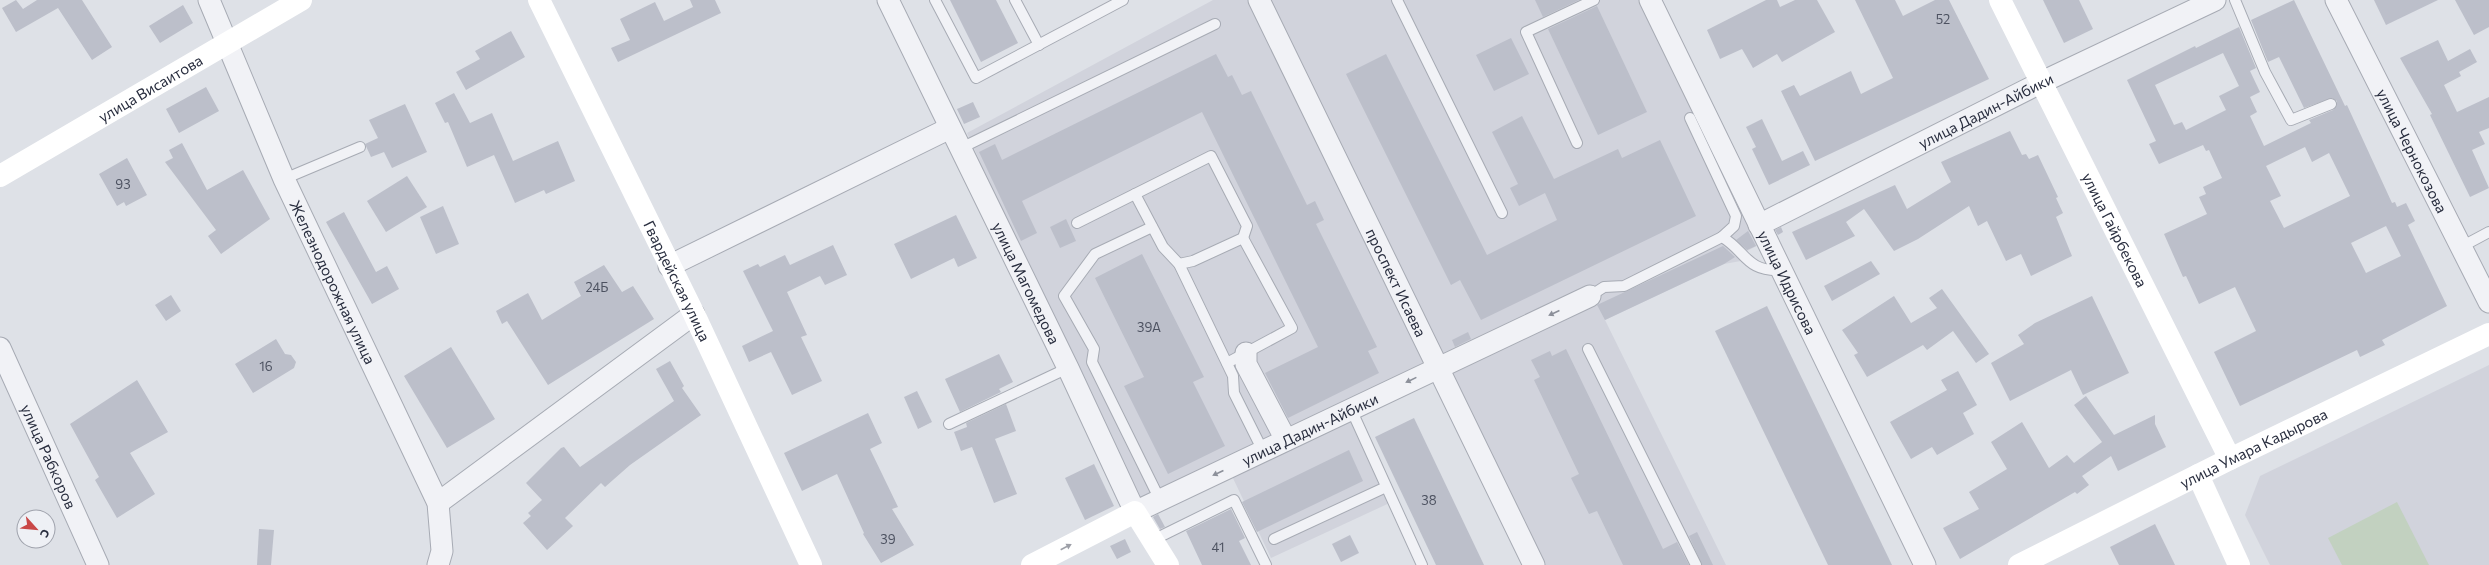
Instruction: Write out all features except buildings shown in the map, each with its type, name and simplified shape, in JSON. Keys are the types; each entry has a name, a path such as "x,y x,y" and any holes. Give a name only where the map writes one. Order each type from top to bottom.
{"main road":[{"name":"улица Висаитова","path":"0,176 301,0"},
{"name":"Гвардейская улица","path":"539,0 694,314 811,565"},
{"name":"улица Гайрбекова","path":"2000,0 2040,83 2230,459"},
{"name":"улица Умара Кадырова","path":"2019,565 2230,459 2489,334"},
{"path":"2198,475 2239,565"},
{"name":"улица Магомедова","path":"1135,512 1168,565"},
{"name":"улица Дадин-Айбики","path":"1032,565 1135,512"}],"street":[{"name":"Железнодорожная улица","path":"209,0 284,179 438,503 442,551 438,565"},
{"name":"улица Магомедова","path":"888,0 959,149 1068,368 1135,512"},
{"name":"проспект Исаева","path":"1259,0 1534,565"},
{"name":"улица Идрисова","path":"1650,0 1925,565"},
{"name":"улица Дадин-Айбики","path":"1759,225 2040,83 2215,0"},
{"name":"улица Чернокозова","path":"2336,0 2489,302"},
{"path":"670,266 950,128"},
{"name":"улица Дадин-Айбики","path":"1135,512 1590,296"},
{"path":"438,503 694,314"},
{"name":"улица Рабкоров","path":"0,348 98,565"},
{"path":"1246,353 1246,364 1286,440"}],"lane":[{"path":"935,0 976,78 1123,0"},
{"path":"1397,0 1502,213"},
{"path":"1577,143 1526,32 1594,0"},
{"path":"2235,0 2265,72 2291,120 2331,104"},
{"path":"1017,1 1039,45"},
{"path":"959,149 1215,24"},
{"path":"1590,296 1604,287 1624,286 1722,237 1734,226 1736,216 1690,118"},
{"path":"284,179 360,147"},
{"path":"1077,223 1211,156 1247,226 1243,238 1193,261 1179,264"},
{"path":"1136,194 1163,247 1179,264 1233,376 1234,393 1263,452"},
{"path":"1152,227 1095,254 1064,296 1094,349 1092,362 1160,500"},
{"path":"2461,247 2489,232"},
{"path":"1722,237 1732,243 1746,260 1768,271 1781,270"},
{"path":"1227,363 1292,328 1243,238"},
{"path":"1588,349 1696,565"},
{"path":"949,424 1068,368"},
{"path":"1351,409 1422,565"},
{"path":"1274,539 1386,487"},
{"path":"1153,540 1234,500 1266,565"}],"shaded area":[{"path":"1213,0 1651,0 1770,239 1747,251 1752,259 1724,264 1605,320 1726,565 1522,565 1432,378 1358,412 1396,500 1271,558 1231,474 1141,517 967,133"},
{"path":"2489,365 2489,565 2270,565 2245,515 2260,476"}],"green space":[{"path":"2397,502 2429,565 2342,565 2328,538"}]}
